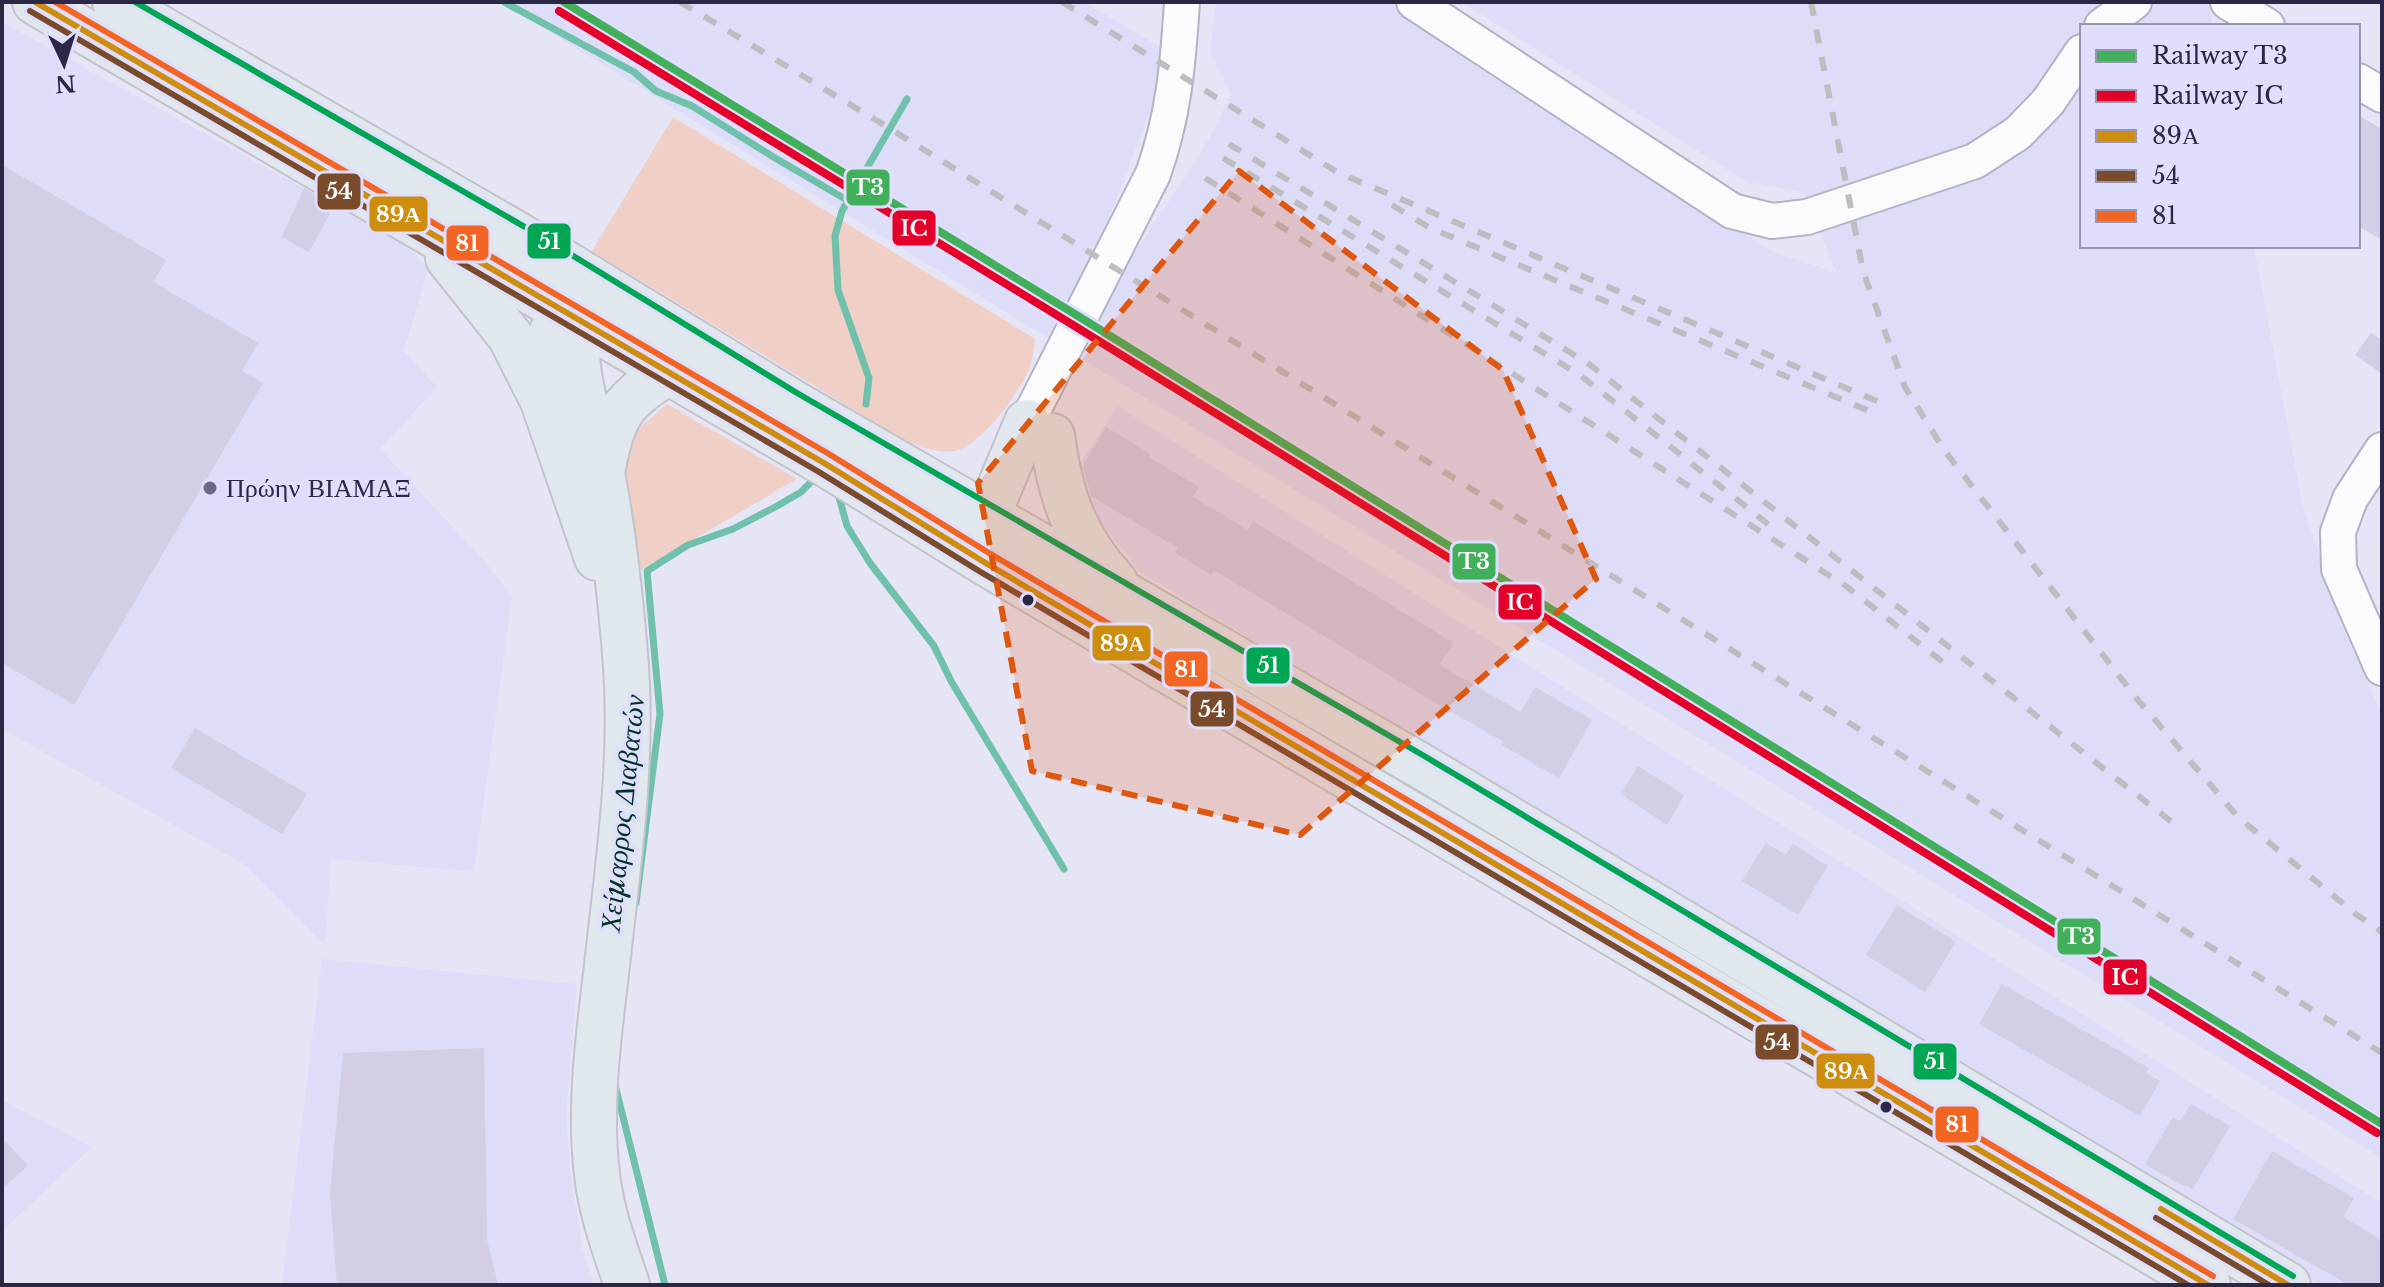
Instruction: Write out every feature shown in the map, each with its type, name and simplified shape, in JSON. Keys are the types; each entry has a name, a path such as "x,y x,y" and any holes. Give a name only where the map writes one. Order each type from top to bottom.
{"main road":[{"path":"35,2 415,225 580,296 792,402 1421,766 2288,1285"},
{"path":"115,2 580,296 668,372 2208,1285"},
{"path":"415,225 453,263 516,347 543,401 583,523 619,603"},
{"path":"543,401 545,350 580,296"},
{"path":"580,296 578,364 602,473 627,690 619,857 597,1063 594,1139 604,1212 627,1285"},
{"path":"602,473 611,430 620,412 640,391 668,372"},
{"path":"918,476 940,477 981,465 1014,440 1040,429"},
{"path":"984,562 1005,527 1004,474 1040,429"},
{"path":"1040,429 1071,516 1107,574 1130,598"}],"street":[{"path":"1040,429 1062,352 1131,220 1165,139 1177,74 1182,2"},
{"path":"1414,2 1732,211 1772,221 1807,217 1975,161 2018,133 2048,102 2080,55"},
{"path":"2105,24 2134,2"},
{"path":"2228,2 2264,24"},
{"path":"2360,82 2382,95"},
{"path":"2382,450 2350,499 2338,532 2339,569 2382,668"}],"highlighted area":[{"path":"1239,171 1503,370 1596,579 1300,835 1032,771 978,483"}],"shaded area":[{"path":"501,2 1084,2 1172,54 1099,244 1128,262 1184,179 1214,130 1231,94 1210,52 1216,2 1389,2 1771,251 1836,272 1804,193 1747,182 1461,2 2208,2 2213,24 2080,24 2080,248 2254,248 2302,502 2344,631 2382,714 2382,1158"},
{"name":"Πρώην ΒΙΑΜΑΞ","path":"2,22 387,231 429,267 404,351 437,387 380,449 487,564 512,597 474,872 331,859 325,946 247,866 2,729"},
{"path":"673,117 1035,339 1027,375 1011,401 989,427 966,447 948,452 902,439 592,251"},
{"path":"667,404 797,479 641,570 629,520 624,463 634,434"},
{"path":"1117,406 2382,1203 2382,1285 2319,1285 1140,572 1069,481"},
{"path":"322,959 577,984 566,1116 570,1169 583,1251 594,1285 282,1285"},
{"path":"2,1100 92,1147 2,1231"}],"building":[{"path":"2360,116 2382,129 2382,240 2360,227"},
{"path":"2,165 166,260 153,282 258,343 242,371 263,383 74,705 2,663"},
{"path":"304,188 334,206 309,252 282,237"},
{"path":"2371,333 2382,340 2382,374 2355,355"},
{"path":"1106,427 1199,487 1193,497 1248,530 1253,521 1454,643 1440,665 1521,712 1535,687 1592,720 1559,778 1502,745 1504,742 1217,572 1211,575 1175,553 1178,548 1091,496 1083,466"},
{"path":"195,728 307,794 282,834 171,768"},
{"path":"1638,766 1684,795 1667,825 1621,794"},
{"path":"1766,843 1786,855 1793,844 1828,866 1798,915 1742,881"},
{"path":"1897,905 1956,942 1925,992 1866,955"},
{"path":"2002,984 2149,1068 2146,1073 2160,1081 2140,1116 1979,1024"},
{"path":"484,1048 487,1240 498,1285 337,1285 330,1193 343,1053"},
{"path":"2191,1104 2230,1126 2193,1189 2145,1164 2173,1117 2180,1121"},
{"path":"2,1138 28,1165 2,1189"},
{"path":"2272,1151 2354,1198 2343,1217 2382,1240 2382,1285 2349,1285 2233,1219"}],"waterway":[{"path":"504,2 634,72 656,91 692,106 847,200"},
{"name":"Χείμαρρος Διαβατών","path":"866,404 869,378 838,290 835,236 842,211 907,99"},
{"name":"Χείμαρρος Διαβατών","path":"636,903 660,714 647,571 688,545 733,529 777,506 801,492 818,475"},
{"name":"Χείμαρρος Διαβατών","path":"837,490 847,526 870,563 934,646 951,681 1064,869"},
{"name":"Χείμαρρος Διαβατών","path":"615,1085 665,1285"}],"railway":[{"path":"680,2 876,120 2382,1053"},
{"path":"1062,2 1337,172 1884,404"},
{"path":"1811,2 1863,271 1905,387 1944,450 2137,699 2238,817 2382,932"},
{"path":"1229,144 1589,364 2178,827"},
{"path":"1223,158 1580,375 1773,528"},
{"path":"1205,178 1846,586 1953,670"},
{"path":"1392,205 1430,228 1879,415"}],"rail line":[{"name":"T3","path":"564,2 1078,316 2382,1124"},
{"name":"IC","path":"559,11 1073,325 2377,1133"}],"transit line":[{"name":"89Α","path":"35,2 824,463 984,562 2208,1285"},
{"name":"81","path":"55,2 829,454 989,553 2213,1276"},
{"name":"51","path":"135,2 544,238 797,393 1426,757 2293,1276"},
{"name":"54","path":"30,11 819,472 979,571 2188,1285"},
{"name":"89Α","path":"2161,1209 2288,1285"},
{"name":"54","path":"2156,1218 2269,1285"}],"place":[{"name":"Πρώην ΒΙΑΜΑΞ","path":"210,488"}]}
